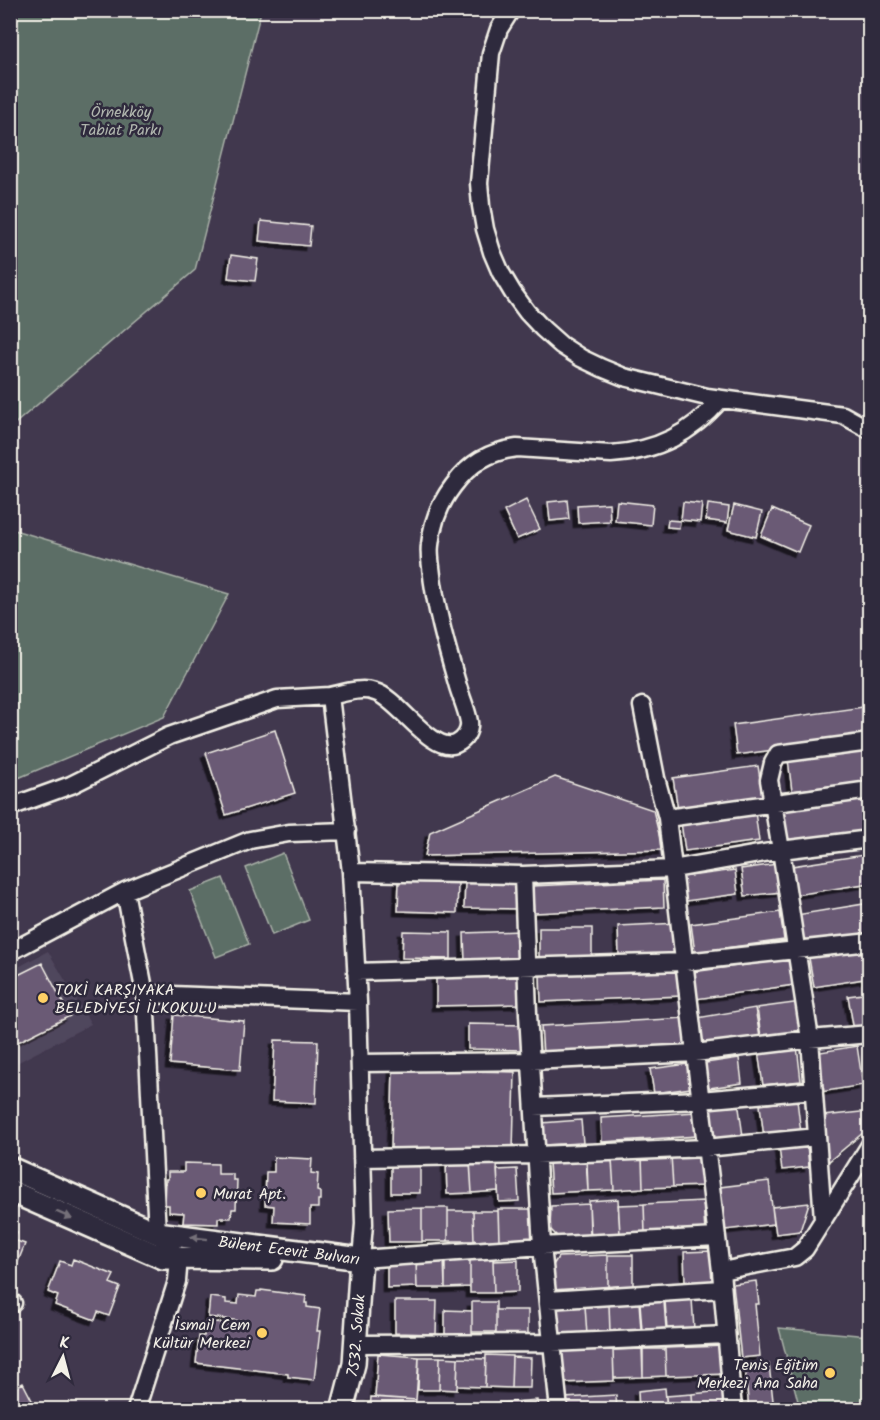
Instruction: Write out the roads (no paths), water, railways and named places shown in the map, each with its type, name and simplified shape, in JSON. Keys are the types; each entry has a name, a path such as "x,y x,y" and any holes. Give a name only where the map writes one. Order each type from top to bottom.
{"street":[{"path":"511,10 499,28 491,53 479,183 485,229 492,252 501,273 527,312 561,345 581,358 624,377 707,397 843,415 870,430"},
{"path":"10,807 71,785 169,736 277,699 330,696 364,690 378,692 386,696 409,719 439,743 452,745 463,740 469,723 440,620 429,547 439,510 458,479 475,463 495,452 517,448 626,453 654,446 681,434 709,412 721,399"},
{"path":"330,696 351,872 360,1064 364,1224 362,1259 542,1246 717,1237"},
{"path":"642,706 656,778 667,818 721,1271 733,1410"},
{"path":"823,1220 810,1039 769,780 778,754 870,742"},
{"path":"667,818 870,790"},
{"path":"10,952 125,891 250,840 289,833 347,831"},
{"path":"351,872 523,875 673,869 781,850 870,839"},
{"path":"523,875 542,1246 559,1410"},
{"path":"125,891 145,993 157,1233 179,1258 177,1281 136,1410"},
{"path":"356,972 685,962 870,942"},
{"path":"145,993 358,1002"},
{"path":"360,1064 531,1061 695,1053 870,1034"},
{"path":"534,1107 700,1100 814,1090"},
{"path":"362,1158 537,1155 706,1148 817,1137"},
{"path":"721,1271 795,1257 806,1249 870,1145"},
{"name":"Bülent Ecevit Bulvarı","path":"10,1168 157,1233 362,1259"},
{"name":"Bülent Ecevit Bulvarı","path":"10,1191 163,1258 362,1259"},
{"name":"7532. Sokak","path":"342,1410 354,1364 362,1259"},
{"path":"548,1300 723,1289"},
{"path":"356,1344 552,1343 726,1335"}],"place":[{"name":"TOKİ KARŞIYAKA BELEDİYESİ İLKOKULU","path":"43,998"},
{"name":"Murat Apt.","path":"201,1193"},
{"name":"İsmail Cem Kültür Merkezi","path":"262,1333"},
{"name":"Tenis Eğitim Merkezi Ana Saha","path":"830,1373"}],"park label":[{"name":"Örnekköy Tabiat Parkı","path":"121,120"}]}
